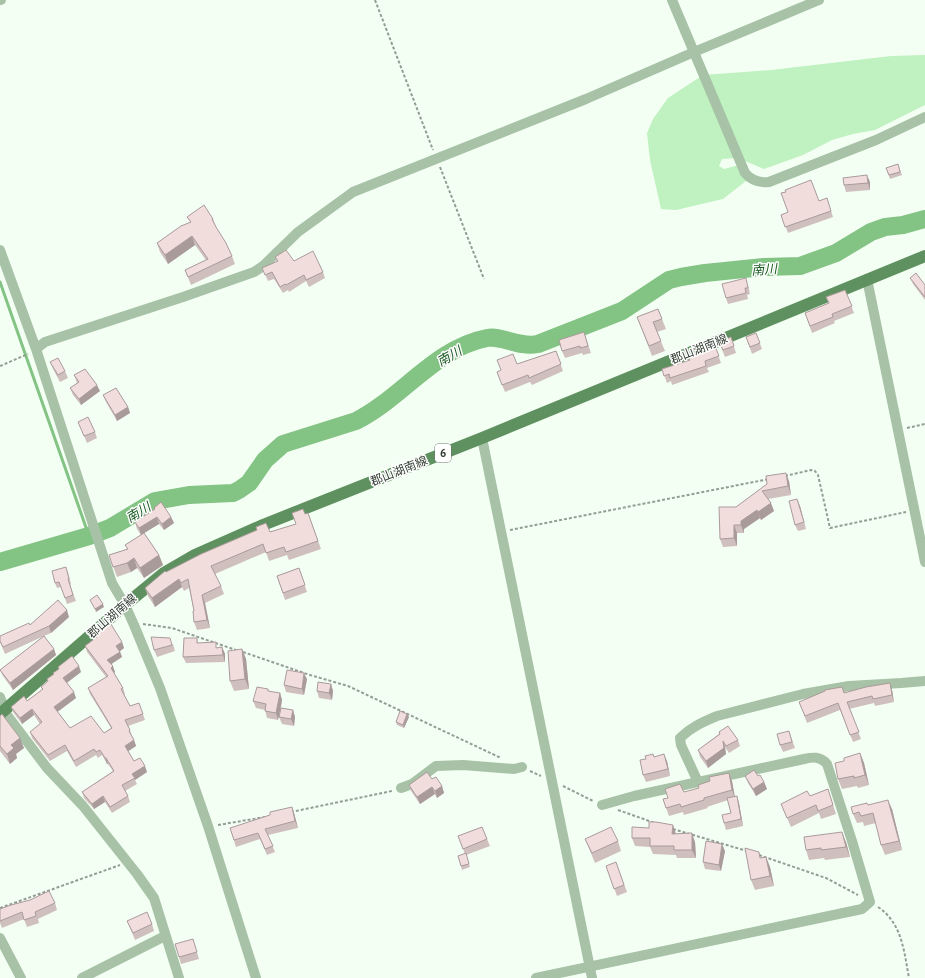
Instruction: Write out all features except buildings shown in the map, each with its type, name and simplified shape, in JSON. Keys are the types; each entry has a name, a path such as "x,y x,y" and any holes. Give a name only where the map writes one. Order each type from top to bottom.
{"main road":[{"name":"郡山湖南線","path":"3,712 125,605 164,573 195,555 263,525 482,438 925,256"}],"street":[{"path":"672,0 745,173 757,181 769,182 876,140 925,117"},
{"path":"34,351 45,342 183,298 254,272 263,266 298,232 353,192 586,99 819,0"},
{"path":"0,250 112,583 125,605 160,688 208,826 256,978"},
{"path":"867,279 925,562"},
{"path":"482,438 592,978"},
{"path":"698,782 680,745 680,738 689,730 707,720 717,716 803,694 849,686 925,680"},
{"path":"0,697 3,712 47,768 83,806 127,861 154,898 164,936 179,978"},
{"path":"536,978 590,968 862,909 870,902 827,764 825,761 816,757 634,796 602,805"},
{"path":"401,788 412,784 436,766 463,765 514,769 522,767"},
{"path":"82,978 164,936"},
{"path":"0,938 21,978"}],"path":[{"path":"375,0 484,279"},
{"path":"0,366 34,351"},
{"path":"898,429 925,424"},
{"path":"780,476 811,470 817,473 830,528 914,511"},
{"path":"502,532 772,478"},
{"path":"287,813 384,794 401,788"},
{"path":"208,826 265,816"},
{"path":"0,908 120,865 127,861"}],"green space":[{"path":"925,55 925,105 875,130 832,140 803,155 764,169 738,158 722,159 719,166 724,169 739,165 746,181 723,199 676,210 661,209 650,160 647,133 653,119 668,98 703,75 771,70 891,56"}],"waterway":[{"name":"南川","path":"0,562 89,536 110,528 155,501 189,495 233,493 249,483 265,460 283,444 356,421 389,400 435,363 468,343 487,338 498,338 517,343 531,345 538,344 622,311 669,280 705,273 764,267 800,266 836,253 871,232 885,227 903,225 925,219"},
{"path":"0,282 89,536"}]}
